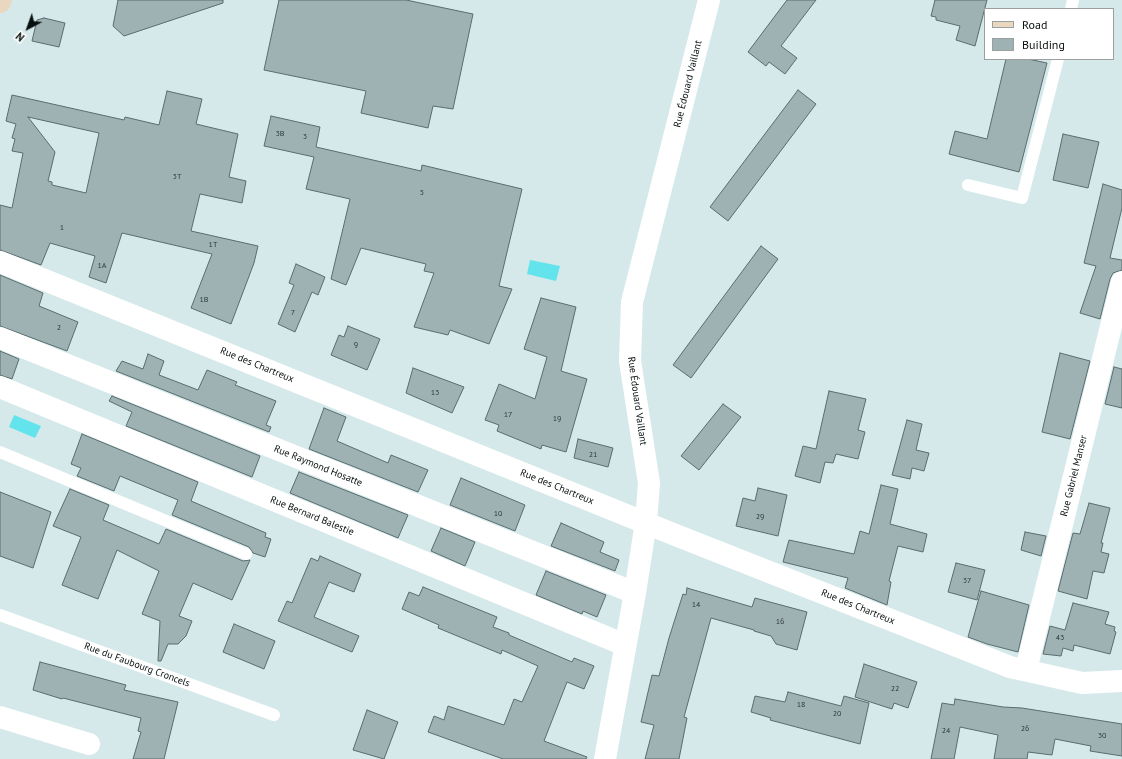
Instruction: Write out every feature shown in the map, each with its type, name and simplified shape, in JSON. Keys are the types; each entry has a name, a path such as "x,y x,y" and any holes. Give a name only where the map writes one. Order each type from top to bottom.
{"street":[{"name":"Rue Édouard Vaillant","path":"605,759 635,593 646,522 649,483 630,361 632,302 709,0"},
{"name":"Rue des Chartreux","path":"0,262 646,522 1010,666 1082,683 1122,681"},
{"name":"Rue Gabriel Manser","path":"1026,670 1122,282"},
{"name":"Rue Raymond Hosatte","path":"0,338 635,593"},
{"name":"Rue Bernard Balestie","path":"0,387 625,645"},
{"path":"0,717 88,744"}],"lane":[{"path":"968,185 1022,198 1058,60"},
{"path":"0,452 246,554"},
{"name":"Rue du Faubourg Croncels","path":"0,614 274,715"}],"water":[{"path":"530,260 560,266 556,281 527,274"},
{"path":"14,415 41,426 35,438 9,427"}],"building":[{"path":"118,0 223,0 223,3 124,36 113,26"},
{"path":"279,0 406,0 473,14 453,109 433,106 428,128 361,113 366,91 264,70"},
{"path":"787,0 816,0 781,46 797,58 785,74 769,62 766,66 748,52"},
{"path":"935,0 987,0 975,46 956,40 960,26 936,20 936,17 931,16"},
{"path":"44,18 65,23 59,47 32,41 37,20"},
{"path":"1006,60 1033,60 1047,63 1019,172 949,154 955,131 987,139"},
{"path":"798,90 816,104 728,221 710,207"},
{"path":"167,91 202,99 196,124 238,134 229,177 246,181 242,203 200,194 191,231 258,246 254,263 231,324 191,308 212,254 122,233 106,283 89,277 95,256 50,243 41,265 0,250 0,205 12,208 23,153 12,151 15,139 12,138 16,124 6,121 12,95 124,120 125,117 159,125","holes":["28,117 99,133 86,193 52,185 52,182 48,181 55,152"]},
{"path":"271,116 320,127 316,147 421,171 422,165 522,189 499,286 512,289 489,344 450,330 448,335 414,327 434,273 424,271 426,264 361,248 346,285 331,279 350,199 306,189 314,157 264,146"},
{"path":"1063,134 1099,142 1088,188 1053,180"},
{"path":"1103,184 1122,190 1122,208 1110,258 1122,260 1122,270 1113,273 1110,279 1100,319 1080,313 1096,266 1084,263"},
{"path":"761,246 778,259 691,378 673,365"},
{"path":"296,264 325,277 318,295 312,292 295,332 278,324 294,285 289,283"},
{"path":"0,275 43,293 39,306 78,322 67,351 0,326"},
{"path":"541,298 576,307 561,371 587,379 566,452 542,445 541,449 497,431 499,425 485,420 499,384 535,399 547,357 524,349"},
{"path":"348,326 380,339 367,370 331,355 339,335 344,337"},
{"path":"0,351 19,359 12,379 0,375"},
{"path":"1060,353 1090,361 1070,439 1042,432"},
{"path":"148,354 164,361 159,375 198,390 207,370 237,382 235,385 276,401 266,425 271,427 269,432 116,371 122,361 143,369"},
{"path":"1114,367 1122,369 1122,408 1105,404"},
{"path":"413,368 464,387 452,413 406,393"},
{"path":"829,391 866,399 858,430 865,432 858,459 836,454 833,463 825,462 820,483 795,476 803,446 816,449"},
{"path":"112,396 260,456 252,477 126,426 132,412 109,401"},
{"path":"723,404 741,417 699,470 681,456"},
{"path":"324,408 346,417 337,441 388,463 391,455 428,470 418,492 309,449"},
{"path":"907,420 922,424 916,450 929,453 924,471 912,468 910,479 892,475"},
{"path":"82,434 198,482 191,501 266,533 265,537 271,539 265,557 253,553 249,547 172,515 178,500 120,476 114,491 77,476 81,468 71,464"},
{"path":"578,439 613,448 608,467 574,458"},
{"path":"299,472 408,515 398,538 290,493"},
{"path":"461,478 525,505 515,531 450,505"},
{"path":"881,485 898,489 890,524 927,534 923,552 898,546 889,581 891,582 887,605 845,588 848,578 783,562 789,540 854,554 860,531 869,534"},
{"path":"758,488 787,495 778,536 736,526 743,498 755,501"},
{"path":"70,489 109,505 103,520 159,544 166,529 243,561 250,560 232,600 193,583 179,616 192,621 186,636 178,644 168,644 161,661 158,661 160,621 142,614 159,571 117,550 98,599 62,585 81,537 53,526"},
{"path":"0,492 51,512 33,568 0,556"},
{"path":"1089,503 1110,508 1101,543 1103,543 1101,552 1109,554 1104,573 1093,571 1087,599 1058,591 1073,533 1080,534"},
{"path":"561,523 604,542 600,552 619,560 615,571 551,546"},
{"path":"441,528 475,542 465,566 431,551"},
{"path":"1025,532 1046,536 1041,556 1021,550"},
{"path":"320,556 361,574 354,592 329,582 314,617 359,636 352,652 278,621 287,601 292,603 311,558 318,561"},
{"path":"956,563 985,570 977,600 948,592"},
{"path":"546,571 606,595 597,617 583,611 582,614 536,595"},
{"path":"423,587 497,617 493,627 509,633 509,635 572,662 574,658 594,666 584,689 567,682 544,741 587,757 586,759 503,759 428,732 434,716 444,720 448,706 504,725 514,699 522,702 538,666 502,650 501,654 438,628 439,625 402,609 409,592 419,596"},
{"path":"687,588 752,607 755,598 807,612 797,650 776,644 771,636 711,618 684,717 687,718 679,759 645,759 654,725 641,722 652,675 659,676 683,594 686,595"},
{"path":"981,591 1029,605 1018,652 987,644 968,637"},
{"path":"1073,603 1109,612 1105,624 1115,627 1114,631 1116,632 1110,654 1074,645 1073,651 1063,648 1061,656 1043,654 1050,626 1065,630"},
{"path":"234,624 275,641 264,669 223,652"},
{"path":"40,662 126,685 124,690 178,702 164,759 133,759 141,732 138,731 141,718 63,698 62,699 33,690"},
{"path":"864,664 917,682 908,708 894,703 892,709 855,697"},
{"path":"788,692 841,706 844,696 869,703 860,744 770,720 771,718 751,712 755,696 785,702"},
{"path":"955,699 1122,724 1122,756 1090,751 1091,746 1055,739 1052,755 1028,752 1027,759 994,759 998,735 960,727 954,759 931,759 942,703 954,705"},
{"path":"367,710 398,722 384,759 353,750"}]}
